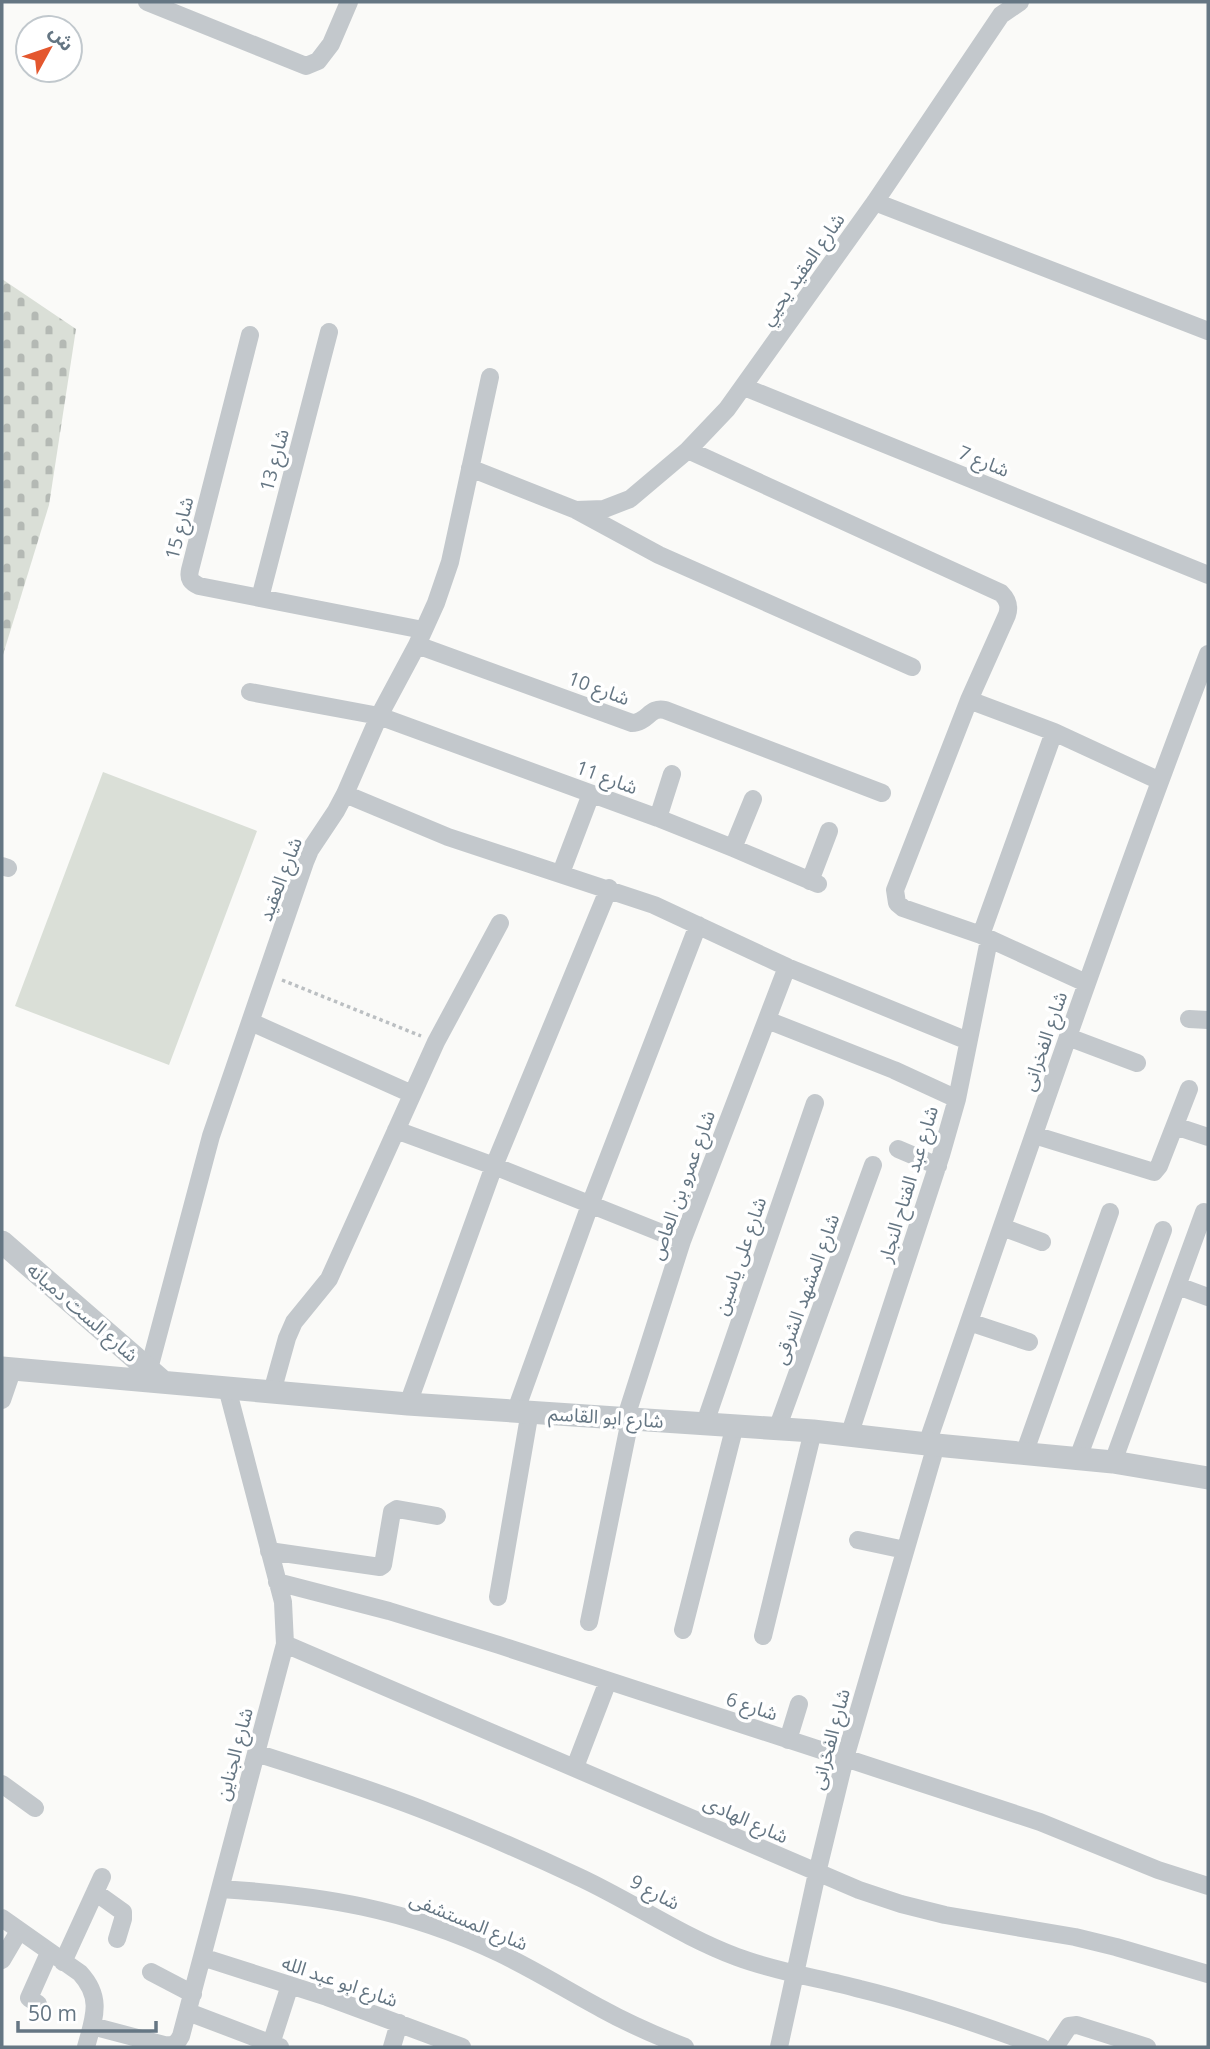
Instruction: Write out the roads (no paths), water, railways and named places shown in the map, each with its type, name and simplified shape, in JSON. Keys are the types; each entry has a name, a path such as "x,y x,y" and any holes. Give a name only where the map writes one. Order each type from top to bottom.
{"street":[{"path":"147,2 306,66 318,61 331,44 349,2"},
{"name":"شارع العقيد يحيي","path":"576,510 604,509 629,499 688,450 720,416 744,387 876,202 1001,15 1020,2"},
{"path":"876,202 1208,331"},
{"name":"شارع 13","path":"260,598 329,332"},
{"name":"شارع 15","path":"250,335 189,577 192,583 420,638"},
{"name":"شارع العقيد","path":"156,1376 211,1136 310,850 345,794 379,716 436,603 447,572 490,377"},
{"name":"شارع 7","path":"744,387 1208,575"},
{"path":"688,450 1001,593 1008,601 1009,610 969,700 895,890 897,903 903,908 985,937 1086,983"},
{"path":"470,468 576,510 659,555 912,667"},
{"name":"شارع 10","path":"420,638 632,723 639,723 653,710 665,709 882,793"},
{"name":"شارع الفخرانى","path":"779,2047 845,1758 905,1550 931,1445 969,1322 1086,983 1208,654"},
{"name":"شارع 11","path":"250,692 379,716 658,818 814,883 829,831"},
{"path":"969,700 1054,732 1160,780"},
{"name":"شارع عبد الفتاح النجار","path":"849,1436 938,1166 957,1099 985,937 1054,732"},
{"path":"658,818 672,774"},
{"path":"345,794 448,836 654,905 787,967 968,1041"},
{"path":"561,873 591,794"},
{"path":"733,848 753,799"},
{"path":"408,1404 494,1166 609,888"},
{"path":"272,1392 294,1322 329,1279 436,1042 500,923"},
{"path":"498,1597 523,1411 590,1205 698,925"},
{"name":"شارع عمرو بن العاص","path":"589,1622 627,1420 682,1241 787,967"},
{"path":"1189,1019 1208,1020"},
{"path":"767,1020 894,1070 957,1099"},
{"path":"251,1022 412,1094"},
{"path":"1068,1037 1138,1063"},
{"path":"1034,1135 1154,1172 1160,1166 1189,1089"},
{"name":"شارع على ياسين","path":"705,1423 815,1103"},
{"path":"1175,1126 1208,1137"},
{"path":"396,1130 682,1241"},
{"path":"898,1149 938,1166"},
{"name":"شارع المشهد الشرقى","path":"777,1429 873,1165"},
{"path":"1024,1454 1110,1212"},
{"path":"1113,1462 1204,1212"},
{"path":"1002,1227 1042,1242"},
{"path":"1079,1458 1163,1230"},
{"name":"شارع الست دميانه","path":"2,1242 156,1376"},
{"path":"1178,1286 1208,1297"},
{"path":"969,1322 1029,1342"},
{"path":"2,1400 7,1368"},
{"name":"شارع ابو القاسم","path":"7,1368 156,1376 227,1388 408,1404 813,1431 1113,1462 1208,1478"},
{"name":"شارع الجناين","path":"92,2026 172,2045 178,2042 285,1644 283,1602 227,1388"},
{"path":"682,1630 735,1425"},
{"path":"763,1636 813,1431"},
{"path":"269,1551 380,1567 383,1565 392,1512 397,1509 437,1516"},
{"path":"858,1540 905,1550"},
{"name":"شارع 6","path":"277,1581 499,1645 845,1758 1040,1822 1158,1870 1208,1886"},
{"name":"شارع الهادى","path":"285,1644 817,1873 901,1904 945,1916 1088,1940 1208,1974"},
{"path":"575,1767 608,1681"},
{"path":"788,1740 799,1704"},
{"name":"شارع 9","path":"256,1754 431,1812 600,1887 727,1953 765,1966 925,2007 1041,2047"},
{"path":"3,1787 36,1808"},
{"path":"38,2004 29,1998 99,1885 123,1912 117,1939"},
{"name":"شارع المستشفى","path":"220,1889 280,1892 336,1900 446,1930 498,1952 603,2010 685,2047"},
{"path":"2,1917 80,1973 89,1983 95,1995 96,2009 86,2047"},
{"path":"2,1960 19,1931"},
{"name":"شارع ابو عبد الله","path":"202,1958 290,1985 462,2047"},
{"path":"151,1972 193,1994"},
{"path":"188,2012 240,2040 276,2046 290,1985"},
{"path":"392,2047 399,2024"},
{"path":"1055,2047 1069,2026 1077,2025 1147,2047"}]}
